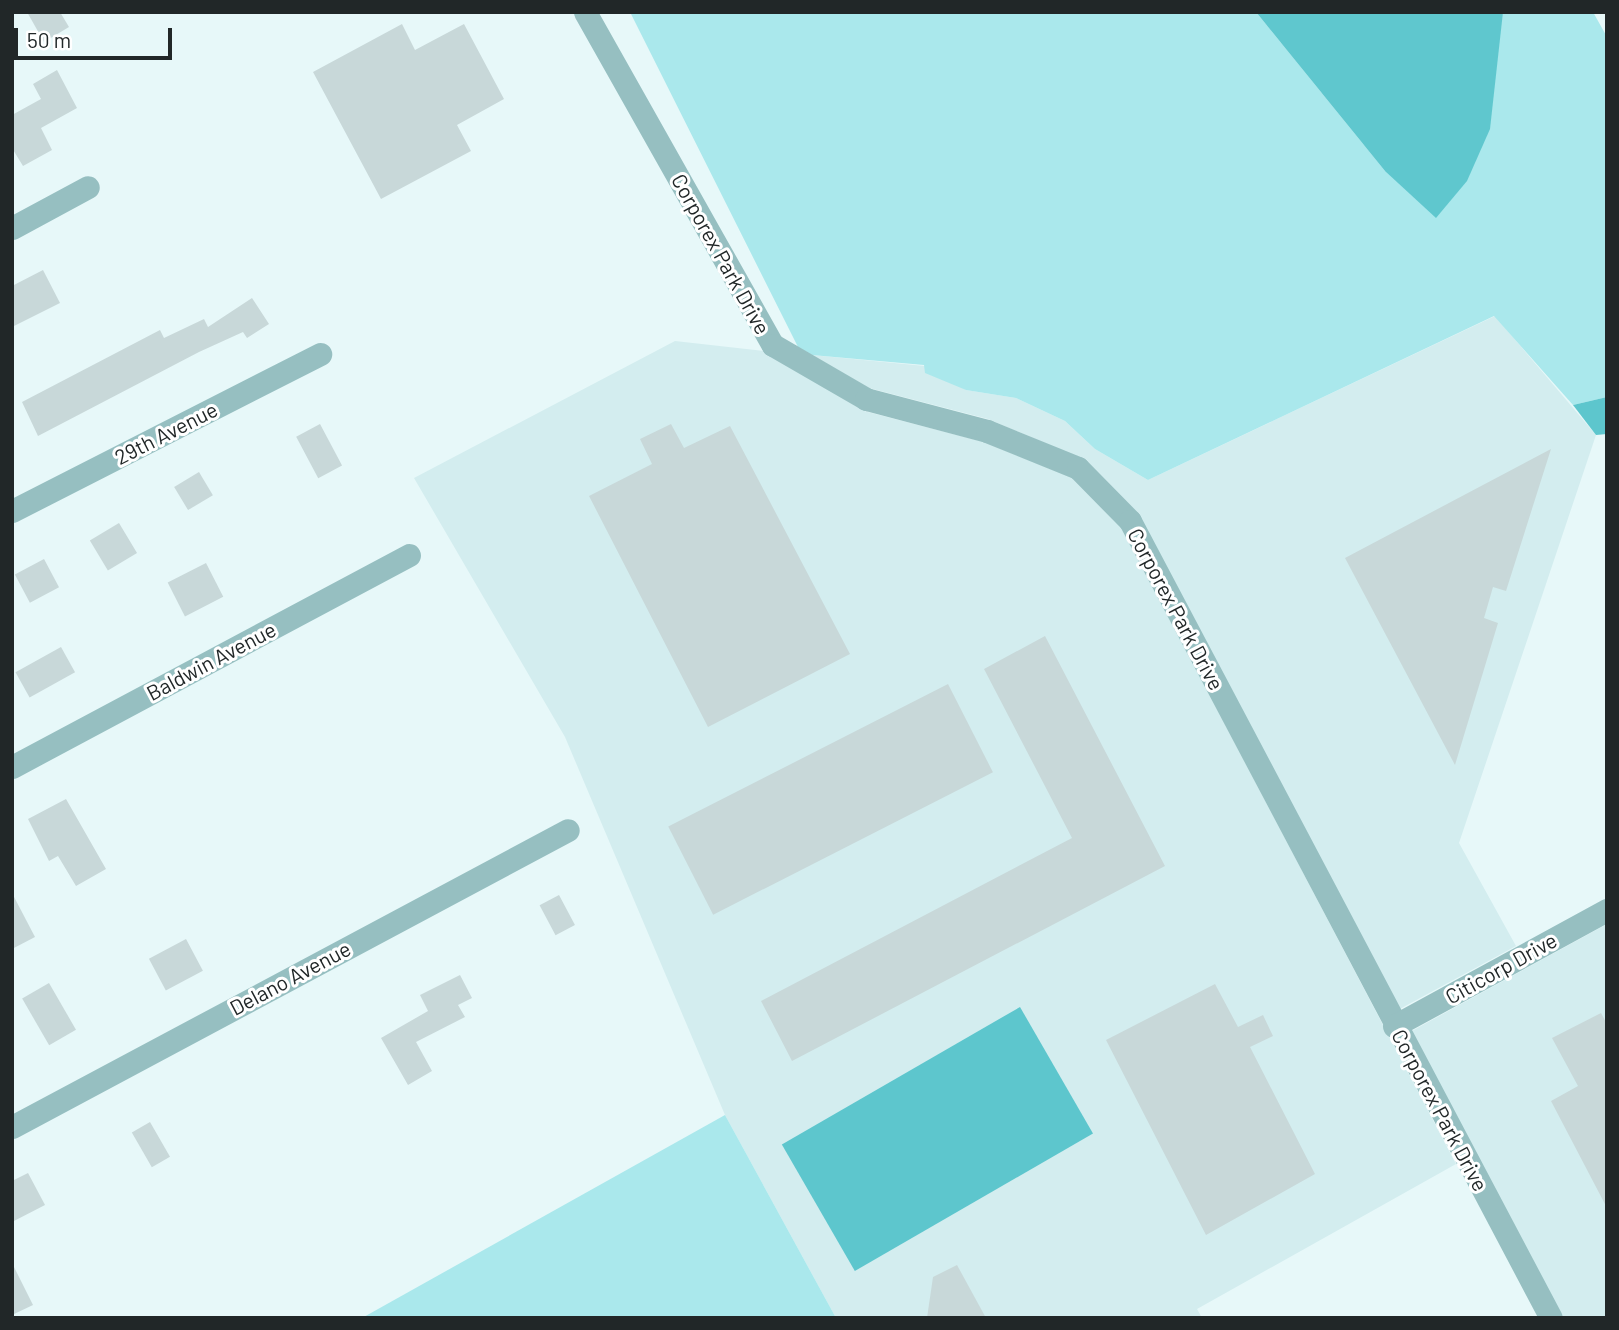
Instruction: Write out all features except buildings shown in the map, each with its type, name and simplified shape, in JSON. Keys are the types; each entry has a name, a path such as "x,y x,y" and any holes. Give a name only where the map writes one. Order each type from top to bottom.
{"street":[{"name":"Corporex Park Drive","path":"585,12 773,345 866,399 987,431 1078,468 1130,521 1394,1026 1551,1318"},
{"path":"12,228 89,187"},
{"name":"29th Avenue","path":"12,511 320,354"},
{"name":"Baldwin Avenue","path":"12,768 409,555"},
{"name":"Delano Avenue","path":"15,1119 568,830"},
{"name":"Citicorp Drive","path":"1394,1026 1607,910"}],"shaded area":[{"path":"630,12 1256,12 1385,171 1498,30 1503,12 1593,12 1607,37 1607,397 1573,405 1494,316 1148,480 1095,449 1065,421 1016,398 966,390 925,373 924,365 812,355 798,347"},
{"path":"1256,12 1503,12 1490,129 1467,181 1436,218 1385,171"},
{"path":"1495,316 1596,435 1459,843 1516,946 1398,1010 1085,460 988,419 869,388 812,355 925,366 966,390 1016,398 1065,421 1095,449 1148,480"},
{"path":"675,341 764,351 864,411 984,442 1073,478 1122,528 1456,1164 1197,1309 1202,1318 836,1318 725,1115 565,737 414,478"},
{"path":"1607,397 1607,434 1596,435 1573,405"},
{"path":"1607,924 1607,1318 1563,1318 1410,1032"},
{"path":"1020,1007 1093,1133 855,1271 782,1144"},
{"path":"725,1115 836,1318 362,1318"}]}
